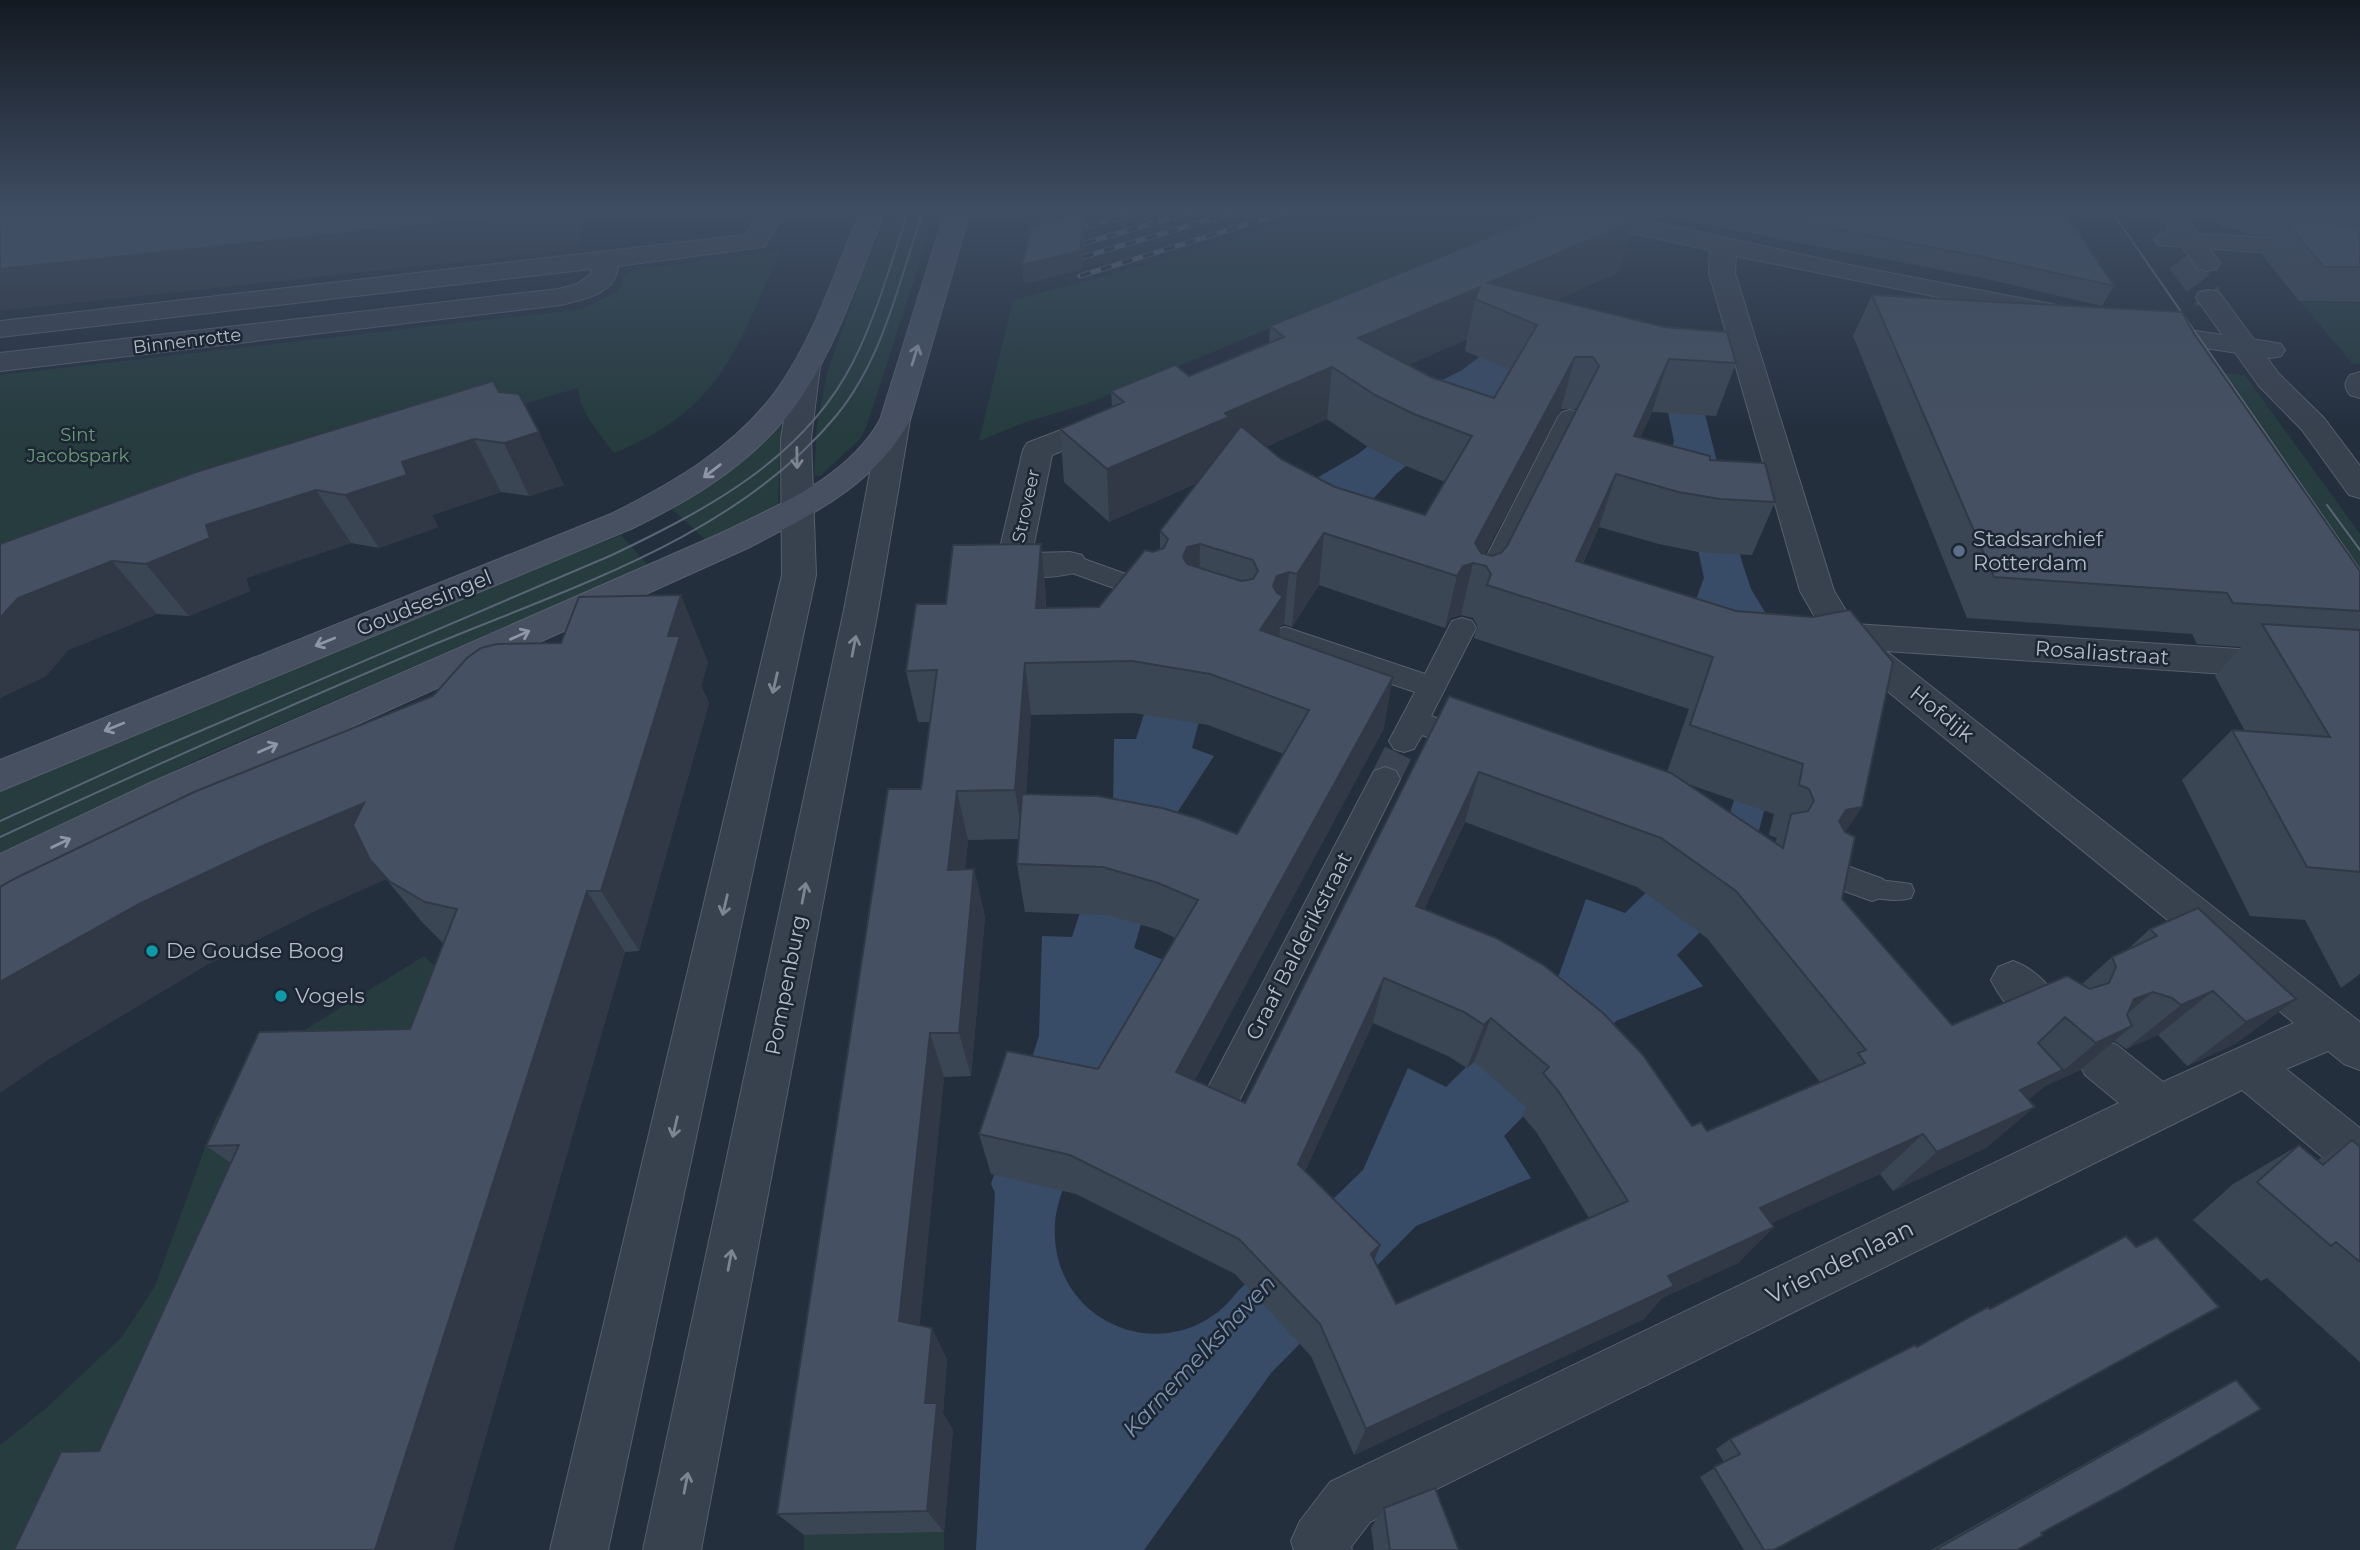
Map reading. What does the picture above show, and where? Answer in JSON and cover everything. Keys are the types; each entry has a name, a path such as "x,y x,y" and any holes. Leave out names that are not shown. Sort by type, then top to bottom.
{"main road":[{"path":"806,366 842,284"},
{"name":"Pompenburg","path":"798,510 861,465 878,446 895,420 935,284"},
{"name":"Goudsesingel","path":"0,776 142,715 491,576 658,504 698,482 730,457 760,428 806,366"},
{"path":"0,873 164,794 738,540 798,510"}],"street":[{"name":"Binnenrotte","path":"0,329 397,284"},
{"name":"Binnenrotte","path":"0,362 561,297 586,290 594,284"},
{"name":"Hofdijk","path":"1725,284 1817,591 1843,636 2346,1039"},
{"path":"1916,284 2079,316"},
{"path":"2125,322 2240,323 2269,380 2313,424 2360,488"},
{"path":"579,1550 799,575 796,439 806,366"},
{"path":"2360,381 2360,389"},
{"name":"Stroveer","path":"1127,413 1038,450 1013,565 1070,563 1153,593"},
{"path":"1478,597 1570,417"},
{"name":"Pompenburg","path":"672,1550 861,610 895,420"},
{"path":"1462,628 1409,731 1491,749"},
{"name":"Rosaliastraat","path":"1843,636 2360,670"},
{"path":"1285,638 1433,687"},
{"name":"Graaf Balderikstraat","path":"1214,1113 1385,779"},
{"path":"1825,872 1872,888"},
{"path":"2013,980 2042,1012"},
{"name":"Vriendenlaan","path":"1322,1550 1320,1541 1350,1502 2246,1065 2346,1039"},
{"path":"2101,1060 2160,1108"},
{"path":"2246,1065 2360,1157"}],"lane":[{"path":"1872,888 1903,891"}],"green space":[{"name":"Sint Jacobspark","path":"621,284 766,284 737,346 722,372 703,395 680,416 651,436 614,453 586,414 578,388 0,557 0,375 583,309 618,291"},
{"path":"859,284 913,284 861,438 820,476 814,475 817,424 827,373"},
{"path":"1073,284 1376,284 1089,403 1026,422 979,441 1013,300"},
{"path":"2301,302 2360,303 2360,364 2352,363"},
{"path":"2208,372 2245,375 2360,534 2360,603"},
{"path":"781,425 778,509 707,541 672,509 736,467"},
{"path":"621,535 648,565 199,759 0,856 0,786 408,618"},
{"path":"424,956 440,970 483,985 101,1550 0,1550 0,1445 44,1410 121,1338 155,1286 216,1117 253,1070 303,1031"},
{"path":"944,1532 944,1550 804,1550 804,1535"}],"water":[{"name":"Karnemelkshaven","path":"1591,311 1642,320 1667,332 1705,414 1742,562 1751,589 1766,614 1790,716 1743,889 1677,955 1703,986 1616,1021 1504,1136 1531,1178 1416,1226 1271,1373 1144,1550 976,1550 995,1193 991,1184 1039,1036 1042,936 1072,937 1113,811 1114,739 1136,739 1159,667 1291,493 1358,454 1417,408 1405,399 1462,370 1511,333","holes":["1660,374 1674,441 1661,490 1687,498 1704,578 1684,632 1757,723 1717,857 1686,854 1625,913 1586,899 1559,975 1446,1087 1408,1068 1363,1170 1212,1316 1182,1330 1151,1334 1121,1328 1093,1313 1072,1290 1058,1259 1056,1216 1086,1104 1098,1070 1166,961 1134,948 1171,822 1214,756 1192,748 1211,676 1396,474 1455,426 1469,430"]}],"building":[{"path":"1372,284 1493,284 1664,327 1727,332 1736,363 1669,359 1634,436 1710,456 1710,460 1765,463 1775,502 1720,499 1678,492 1616,474 1576,561 1736,611 1812,617 1850,610 1893,662 1862,807 1846,810 1839,821 1845,832 1855,837 1842,899 1952,1025 2067,976 2090,989 2109,983 2116,967 2112,957 2157,936 2150,929 2198,908 2296,999 2246,1022 2213,991 2181,1005 2172,998 2153,992 2134,999 2127,1015 2132,1026 2096,1043 2065,1017 2038,1043 2063,1070 2020,1090 2035,1107 1937,1152 1923,1134 1760,1208 1774,1227 1668,1276 1674,1286 1366,1429 1320,1324 1239,1239 1070,1155 979,1134 1007,1051 1098,1069 1198,900 1158,883 1103,867 1017,864 1022,794 1098,796 1162,808 1237,834 1309,710 1210,674 1132,661 1025,663 1015,790 957,791 948,870 974,869 959,1033 930,1033 899,1321 932,1328 925,1403 937,1403 927,1511 777,1514 888,789 921,789 937,670 906,671 916,604 946,604 953,545 1041,544 1036,608 1099,607 1145,550 1153,552 1164,548 1168,539 1160,531 1241,426 1281,459 1335,487 1425,515 1472,436 1414,414 1375,395 1332,367 1225,413 1229,417 1107,469 1060,429 1124,402 1111,391 1175,365 1189,376 1284,337 1270,326","holes":["1480,287 1475,299 1537,325 1494,398 1431,377 1358,338","1575,357 1593,357 1599,366 1507,546 1501,553 1492,556 1481,553 1475,543","1324,533 1457,576 1463,566 1473,563 1486,566 1491,574 1487,585 1713,657 1690,725 1803,764 1799,785 1809,789 1814,801 1808,811 1791,814 1783,848 1671,773 1449,696 1245,1103 1176,1072 1393,677 1260,630 1283,596 1277,593 1273,586 1277,576 1289,572 1297,574","1200,544 1253,560 1258,571 1253,579 1241,581 1187,564 1183,557 1187,547","1479,772 1661,838 1736,891 1866,1050 1858,1053 1865,1063 1707,1131 1701,1122 1692,1126 1643,1055 1603,1013 1545,966 1496,938 1416,906","1384,978 1464,1012 1484,1025 1491,1018 1549,1067 1543,1073 1559,1092 1628,1201 1396,1304 1371,1254 1380,1245 1298,1164"]},
{"path":"1872,295 2182,312 2195,335 2360,571 2360,611 2233,603 2227,593 1994,577"},
{"path":"493,381 499,392 519,394 539,432 504,443 474,439 402,462 407,475 345,495 316,490 206,525 210,538 146,564 112,561 18,598 0,618 0,544 196,472"},
{"path":"681,595 668,636 680,636 601,891 587,891 375,1550 14,1550 61,1452 99,1451 239,1145 206,1146 259,1032 410,1029 457,909 425,902 389,881 370,860 353,825 364,803 260,847 139,904 0,982 0,887 194,792 433,696 467,658 481,648 497,644 561,643 579,597"},
{"path":"2262,624 2360,630 2360,872 2307,867 2232,730 2330,737"},
{"path":"2352,1140 2360,1147 2360,1262 2336,1242 2331,1246 2257,1182 2299,1145 2323,1165"},
{"path":"2126,1236 2136,1247 2157,1237 2219,1307 1774,1550 1764,1550 1714,1467 1740,1454 1730,1439 1915,1345 1917,1347"},
{"path":"2236,1380 2261,1409 2041,1533 2043,1535 2017,1550 1935,1550"},
{"path":"1435,1488 1459,1550 1390,1550 1384,1508"}],"tunnel":[{"path":"2199,284 2209,298"},
{"path":"1385,779 1404,741"}],"tram line":[{"path":"0,821 158,749 612,555 717,500 780,454 808,427 832,396 862,344 884,284"},
{"path":"0,837 317,695 589,581 698,528 748,496 795,459 836,416 853,393 878,344 899,284"},
{"path":"2162,284 2360,570"},
{"path":"2327,505 2360,550"}],"place":[{"name":"Stadsarchief Rotterdam","path":"1959,551"},
{"name":"De Goudse Boog","path":"152,951"},
{"name":"Vogels","path":"281,996"}]}
